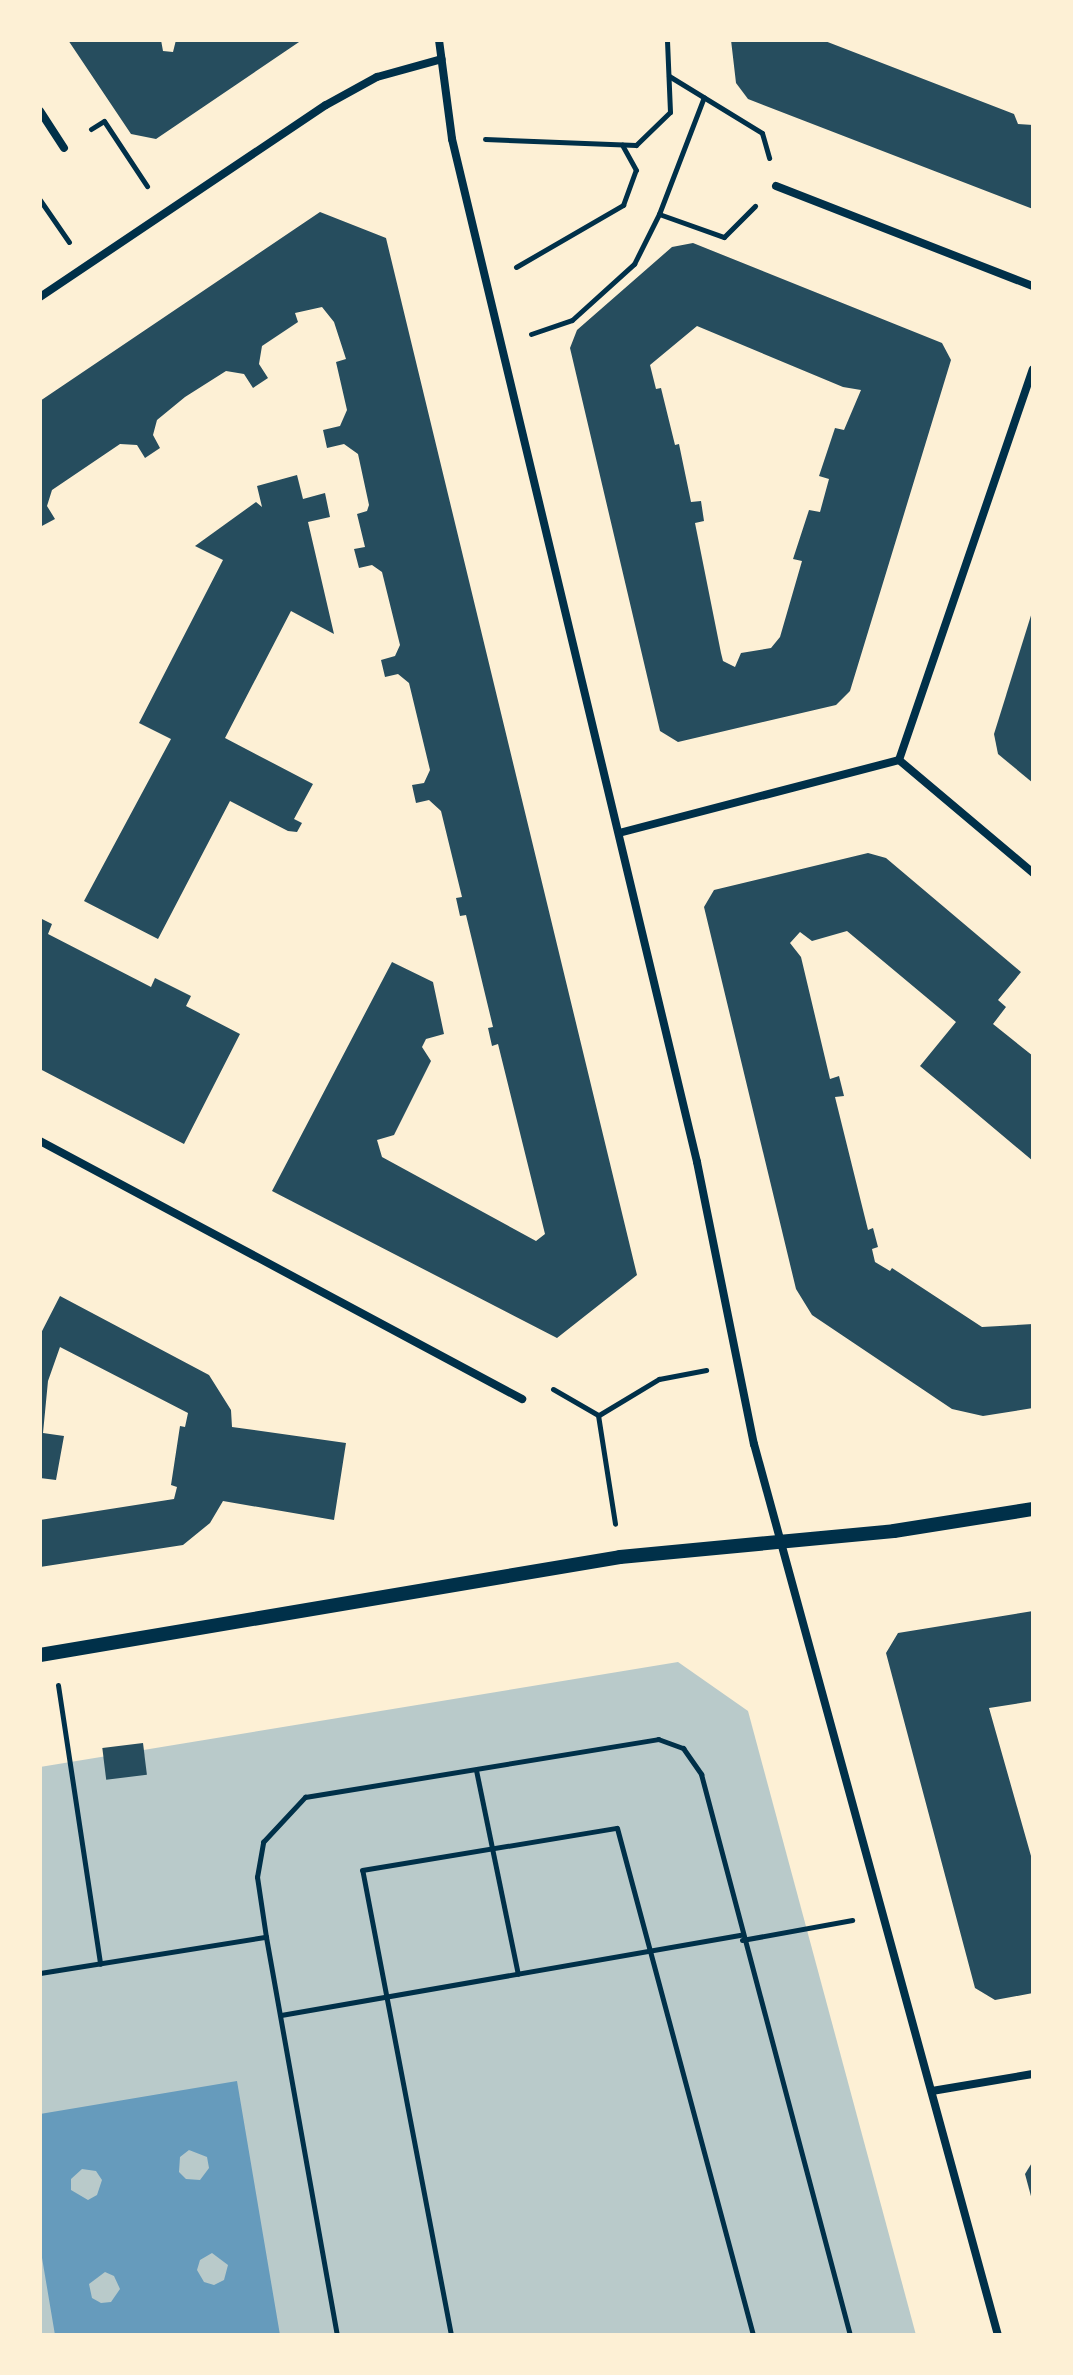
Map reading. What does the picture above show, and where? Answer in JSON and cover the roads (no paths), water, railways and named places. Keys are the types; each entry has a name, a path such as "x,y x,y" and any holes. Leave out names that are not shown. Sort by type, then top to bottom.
{"street":[{"path":"439,40 452,139 697,1162 754,1444 998,2335"},
{"path":"40,297 326,105 377,77 442,59"},
{"path":"40,111 64,148"},
{"path":"776,186 1033,286"},
{"path":"899,760 1033,369"},
{"path":"619,833 899,760"},
{"path":"899,760 1033,873"},
{"path":"40,1141 522,1399"},
{"path":"47,1654 620,1557 894,1531 1033,1509"},
{"path":"932,2091 1033,2074"}],"water":[{"path":"237,2081 280,2335 55,2335 40,2246 40,2114","holes":["189,2150 207,2157 209,2168 200,2180 186,2179 179,2172 180,2157","82,2169 96,2171 102,2180 97,2195 88,2200 71,2190 71,2179","212,2253 228,2265 224,2280 214,2285 204,2282 197,2270 200,2260","105,2272 114,2276 120,2289 111,2302 101,2303 92,2298 89,2284"]}]}
